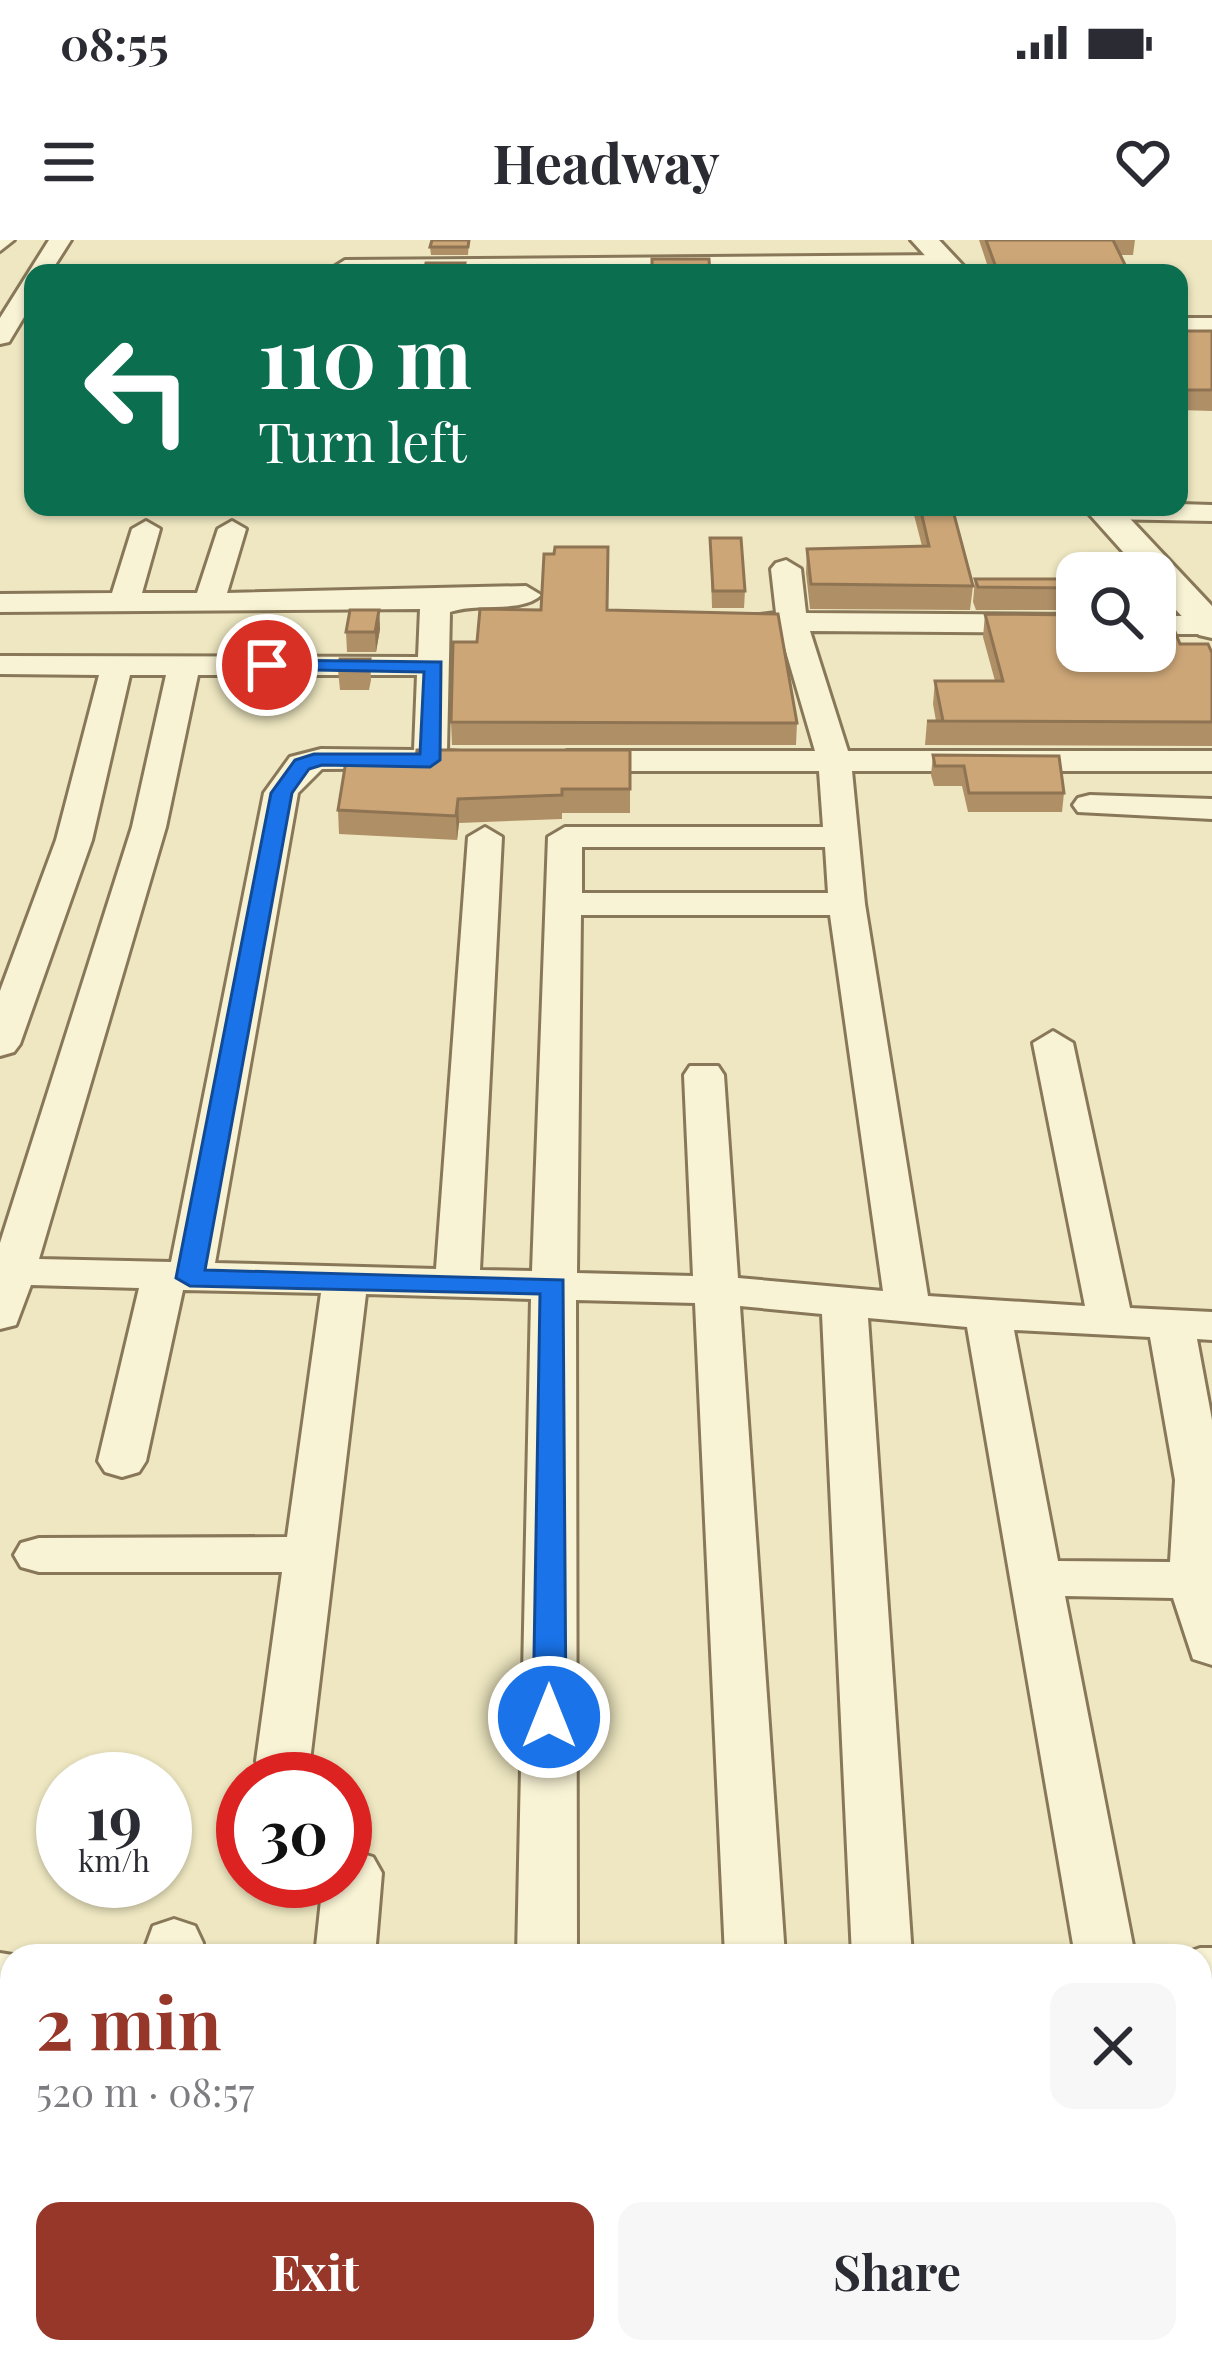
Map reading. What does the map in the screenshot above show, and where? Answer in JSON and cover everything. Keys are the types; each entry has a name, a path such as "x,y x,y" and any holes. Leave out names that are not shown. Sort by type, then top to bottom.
{"street":[{"path":"924,240 947,264"},
{"path":"0,337 24,298"},
{"path":"1109,516 1211,626"},
{"path":"124,604 146,529"},
{"path":"209,603 232,530"},
{"path":"786,569 792,622 835,763 847,904 908,1310"},
{"path":"0,603 447,600 526,595"},
{"path":"430,760 433,614 447,600"},
{"path":"726,622 1056,624"},
{"path":"1176,625 1211,626"},
{"path":"0,664 434,666"},
{"path":"0,1044 74,840 117,665"},
{"path":"0,1316 6,1272 149,827 184,665"},
{"path":"122,1460 177,1277 281,793 302,764 321,759 1212,760"},
{"path":"1090,805 1212,809"},
{"path":"457,1282 485,837"},
{"path":"547,1944 554,1286 566,837 841,837"},
{"path":"562,904 847,904"},
{"path":"1053,1042 1110,1320"},
{"path":"704,1075 754,1944"},
{"path":"6,1272 716,1290 988,1316 1191,1324 1199,1480 1194,1580 1212,1646"},
{"path":"284,1752 345,1282"},
{"path":"844,1303 870,1680 881,1944"},
{"path":"988,1316 1103,1944"},
{"path":"39,1556 310,1554"},
{"path":"1036,1578 1194,1580"},
{"path":"346,1944 350,1908"}],"building":[{"path":"432,240 469,240 468,247 430,247"},
{"path":"986,240 1113,240 1125,264 995,264"},
{"path":"652,259 709,259 709,264 652,264"},
{"path":"1188,331 1212,331 1212,390 1188,390"},
{"path":"922,516 954,516 973,586 811,584 807,549 929,546"},
{"path":"710,538 741,538 745,591 713,591"},
{"path":"555,547 608,547 607,610 778,614 797,723 451,722 453,642 477,642 480,609 541,610 544,554 554,554"},
{"path":"975,579 1056,579 1056,588 978,587"},
{"path":"350,610 379,610 375,632 346,632"},
{"path":"985,614 1056,615 1056,672 1176,672 1176,634 1180,644 1208,644 1212,653 1212,722 927,721 943,721 935,681 1003,681"},
{"path":"340,659 370,659 368,670 338,670"},
{"path":"417,750 630,750 630,789 562,789 562,795 458,799 456,816 338,810 346,761 416,761"},
{"path":"933,755 1059,756 1064,793 969,793 964,766 935,766"}],"route":[{"path":"267,665 434,666 430,760 321,759 302,764 281,793 190,1278 554,1286 549,1717"}]}
